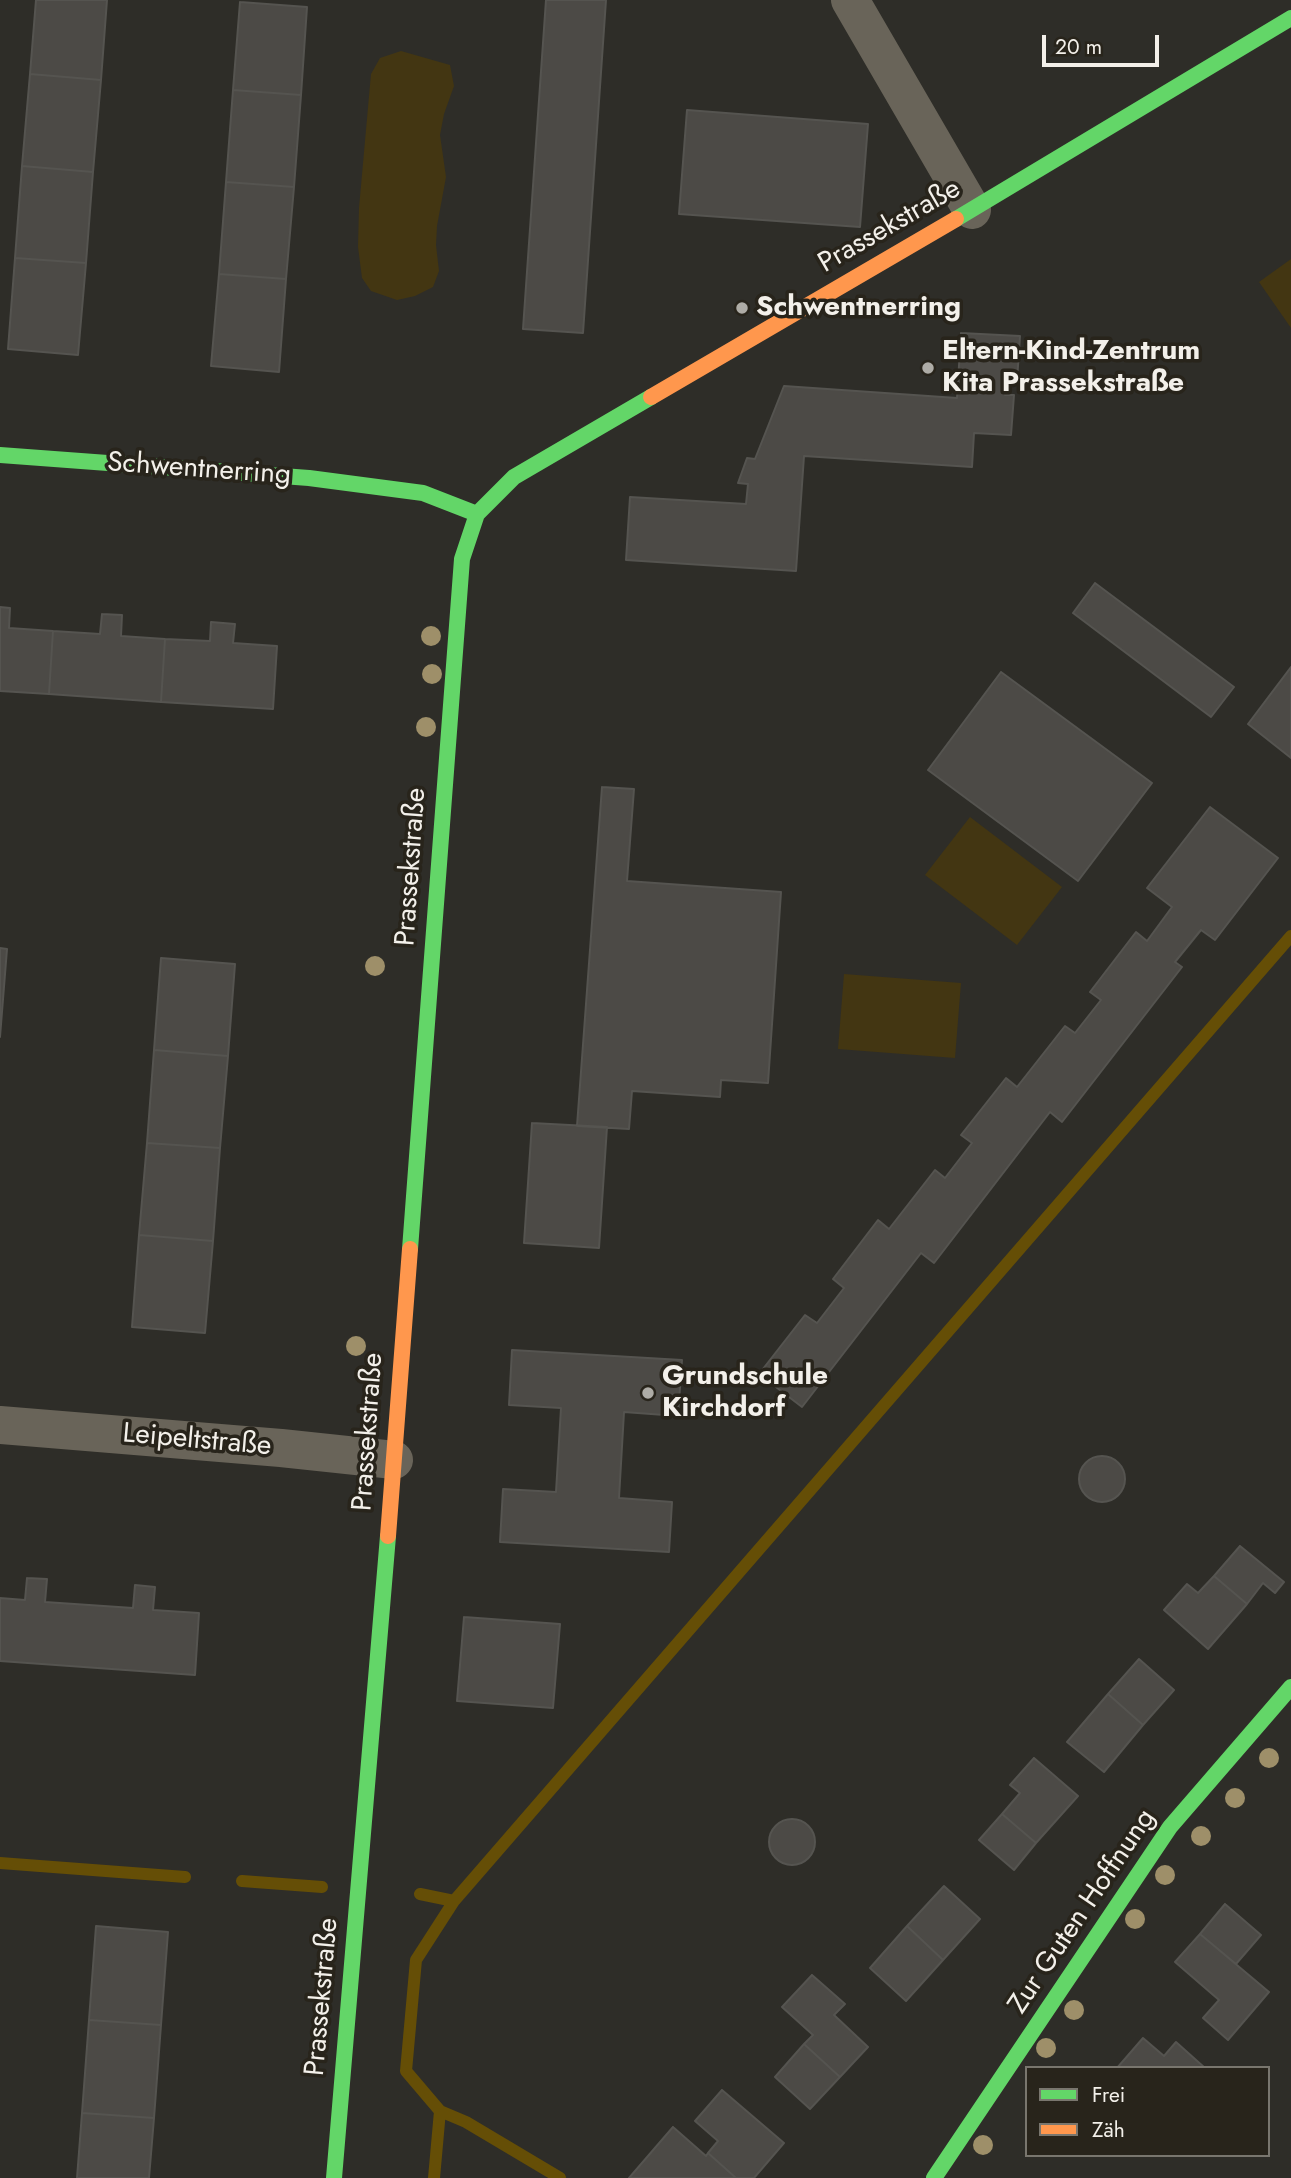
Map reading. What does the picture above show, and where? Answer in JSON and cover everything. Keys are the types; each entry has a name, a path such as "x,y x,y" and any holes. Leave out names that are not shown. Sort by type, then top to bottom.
{"street":[{"path":"850,0 972,210"},
{"name":"Prassekstraße","path":"334,2178 394,1460 462,559 477,514 514,477 972,210 1291,18"},
{"name":"Schwentnerring","path":"0,455 309,478 423,493 477,514"},
{"name":"Leipeltstraße","path":"0,1425 394,1460"},
{"name":"Zur Guten Hoffnung","path":"934,2178 1170,1827 1291,1687"}],"shaded area":[{"path":"401,51 450,65 454,86 440,135 446,177 437,226 439,271 433,287 415,296 397,300 371,291 362,278 358,247 371,74 380,58"},
{"path":"1291,259 1291,328 1259,282"},
{"path":"970,817 1062,887 1017,945 925,875"},
{"path":"844,974 961,983 955,1058 838,1049"}],"building":[{"path":"36,0 107,0 101,80 30,74"},
{"path":"546,0 606,0 583,333 523,329"},
{"path":"240,2 307,7 301,95 233,90"},
{"path":"30,74 101,80 93,172 22,166"},
{"path":"233,90 301,95 294,187 226,182"},
{"path":"687,110 868,124 860,227 679,214"},
{"path":"22,166 93,172 86,263 15,258"},
{"path":"226,182 294,187 286,279 219,274"},
{"path":"15,258 86,263 78,355 8,349"},
{"path":"219,274 286,279 279,372 211,366"},
{"path":"961,333 1020,336 1017,381 1006,380 1005,395 1014,395 1011,435 974,433 972,467 804,456 796,571 626,560 630,497 746,504 748,484 738,483 747,458 755,459 784,386 957,398"},
{"path":"1095,583 1234,687 1211,717 1073,613"},
{"path":"0,607 10,608 9,628 53,631 49,694 0,691"},
{"path":"102,614 122,615 121,636 165,639 161,702 49,694 53,631 100,634"},
{"path":"211,622 235,624 233,643 277,646 273,709 161,702 165,639 210,641"},
{"path":"1291,667 1291,758 1248,724"},
{"path":"1001,672 1152,783 1078,881 928,770"},
{"path":"602,787 634,789 627,881 781,892 768,1083 721,1080 720,1097 632,1091 629,1129 577,1126"},
{"path":"1210,807 1278,858 1215,940 1201,930 1175,962 1182,967 1062,1122 1050,1112 934,1263 921,1253 802,1407 759,1374 805,1315 817,1323 844,1288 833,1279 878,1220 889,1229 935,1170 945,1178 972,1143 961,1135 1006,1078 1017,1087 1065,1026 1075,1033 1101,1000 1090,992 1136,932 1147,941 1172,907 1147,888"},
{"path":"0,948 7,949 0,1037"},
{"path":"161,958 235,964 228,1056 154,1050"},
{"path":"154,1050 228,1056 220,1148 147,1143"},
{"path":"532,1123 607,1127 599,1248 524,1243"},
{"path":"147,1143 220,1148 213,1241 139,1235"},
{"path":"139,1235 213,1241 205,1333 132,1327"},
{"path":"512,1350 682,1360 678,1416 624,1412 619,1498 672,1502 669,1552 500,1542 503,1489 556,1492 561,1408 509,1405"},
{"path":"1102,1456 1111,1457 1118,1463 1124,1470 1124,1488 1118,1495 1111,1501 1102,1502 1093,1501 1086,1495 1080,1488 1079,1479 1080,1470 1086,1463 1093,1457"},
{"path":"1240,1546 1284,1582 1275,1593 1263,1583 1247,1604 1214,1576"},
{"path":"1214,1576 1247,1604 1208,1649 1164,1610 1187,1584 1198,1593"},
{"path":"27,1578 47,1579 45,1602 133,1608 135,1585 155,1587 153,1610 199,1613 195,1675 0,1661 0,1598 25,1600"},
{"path":"464,1617 560,1624 553,1708 457,1701"},
{"path":"1139,1659 1174,1690 1143,1725 1108,1694"},
{"path":"1108,1694 1143,1725 1104,1772 1067,1742"},
{"path":"1034,1758 1078,1796 1036,1843 1002,1814 1020,1793 1010,1785"},
{"path":"1002,1814 1036,1843 1014,1870 979,1840"},
{"path":"792,1819 801,1820 808,1826 814,1833 814,1851 808,1858 801,1864 792,1865 783,1864 776,1858 770,1851 769,1842 770,1833 776,1826 783,1820"},
{"path":"944,1886 980,1919 943,1960 907,1926"},
{"path":"1225,1904 1261,1935 1236,1964 1200,1934"},
{"path":"96,1926 168,1932 161,2025 89,2020"},
{"path":"907,1926 943,1960 906,2001 870,1968"},
{"path":"1200,1934 1269,1992 1228,2040 1203,2018 1219,2000 1175,1962"},
{"path":"812,1975 845,2004 834,2015 868,2047 840,2077 804,2044 813,2035 782,2007"},
{"path":"89,2020 161,2025 154,2118 82,2113"},
{"path":"1143,2038 1164,2056 1176,2042 1203,2066 1119,2066"},
{"path":"804,2044 840,2077 810,2109 775,2077"},
{"path":"722,2090 784,2143 754,2178 736,2178 708,2153 718,2141 695,2121"},
{"path":"82,2113 154,2118 149,2178 77,2178"},
{"path":"673,2127 706,2156 708,2153 736,2178 629,2178"}],"waterway":[{"path":"434,2178 440,2111 406,2071 416,1960 454,1901 1291,936"},
{"path":"0,1863 185,1877"},
{"path":"242,1881 322,1887"},
{"path":"420,1894 454,1901"},
{"path":"440,2111 466,2122 560,2178"}],"traffic: fast":[{"path":"956,219 1291,18"},
{"path":"410,1249 462,559 477,514 514,477 651,397"},
{"path":"0,455 309,478 423,493 477,514"},
{"path":"334,2178 388,1536"},
{"path":"934,2178 1170,1827 1291,1687"}],"traffic: slow":[{"path":"651,397 956,219"},
{"path":"388,1536 410,1249"}],"place":[{"name":"Schwentnerring","path":"742,308"},
{"name":"Eltern-Kind-Zentrum Kita Prassekstraße","path":"928,368"},
{"name":"Grundschule Kirchdorf","path":"648,1393"}]}
